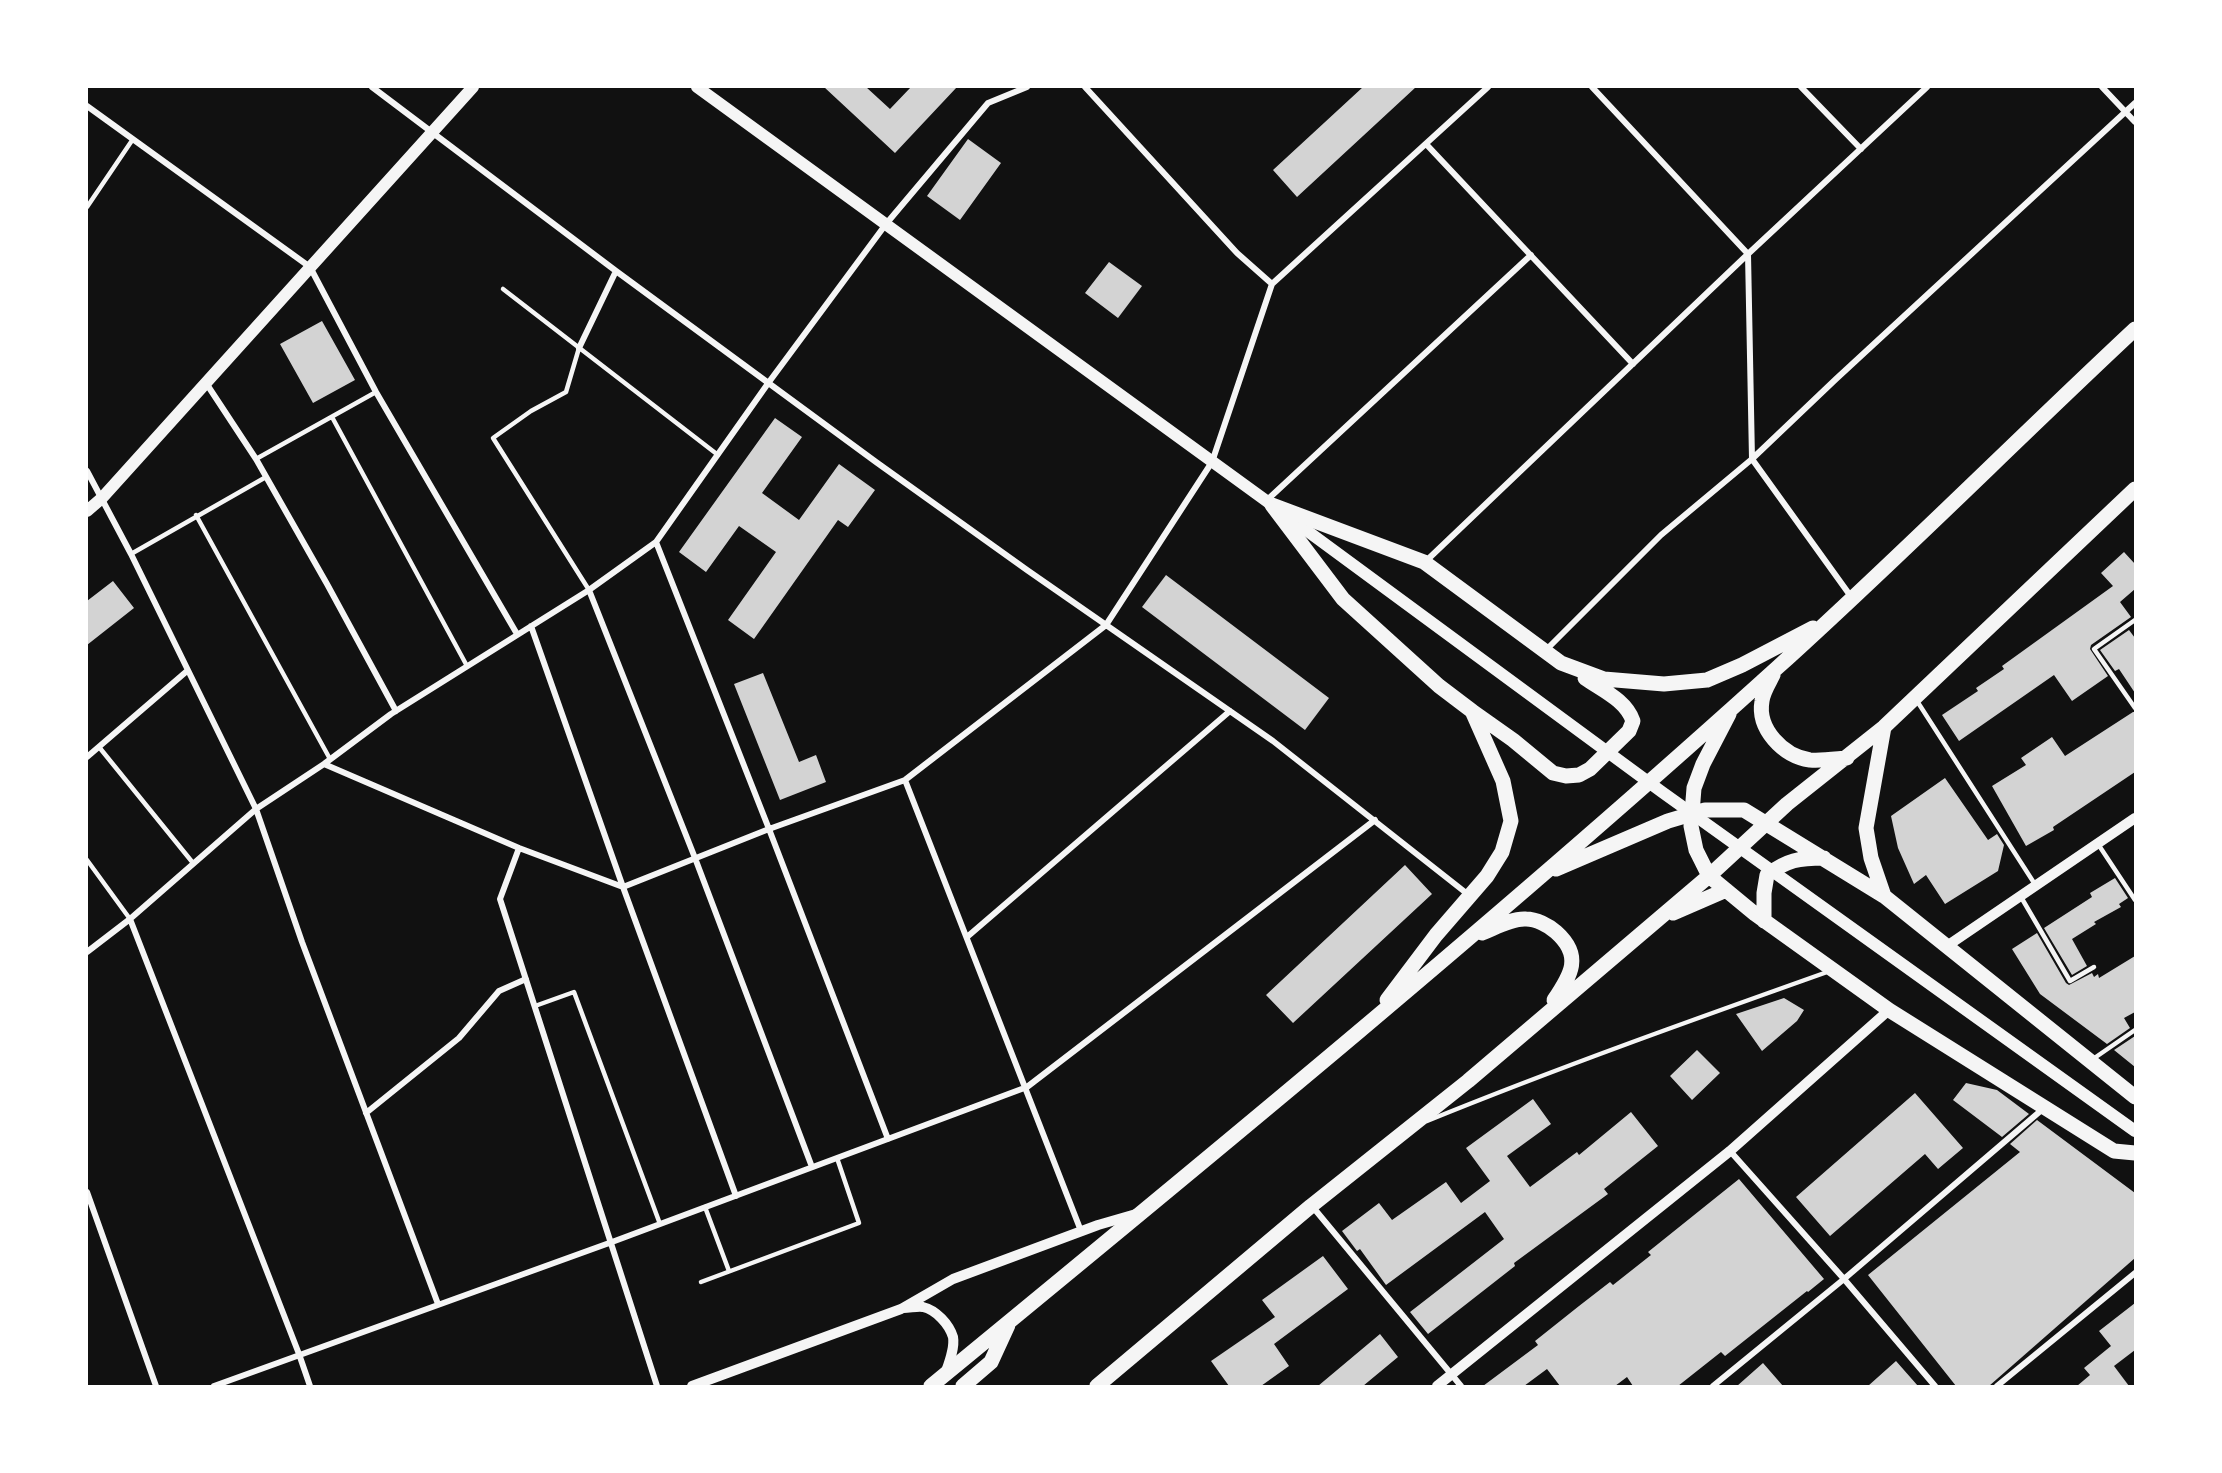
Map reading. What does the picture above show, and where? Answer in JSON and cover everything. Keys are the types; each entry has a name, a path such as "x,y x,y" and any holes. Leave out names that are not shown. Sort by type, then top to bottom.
{"main road":[{"path":"87,511 102,498 473,87"},
{"path":"697,87 1598,744 2135,1131"},
{"path":"931,1386 1144,1212 1543,875 1832,618 2135,329"},
{"path":"1097,1386 1311,1206 1544,1016 1709,876 1787,804 1884,727 2135,489"},
{"path":"1269,503 1424,562 1545,652 1618,700 1630,711 1633,721 1629,731 1590,769 1579,775 1566,777 1553,773 1513,740 1439,686 1343,599 1269,503"},
{"path":"1561,663 1604,679 1664,684 1707,680 1742,665 1832,618"},
{"path":"1775,670 1762,699 1761,717 1771,735 1796,756 1811,760 1847,758"},
{"path":"1734,706 1703,764 1694,789 1690,826 1696,850 1709,876 1764,921 1888,1010 2114,1151 2135,1153"},
{"path":"1369,1023 1436,935 1487,876 1502,852 1511,821 1503,781 1472,711"},
{"path":"1884,727 1866,828 1871,858 1884,896"},
{"path":"1543,875 1668,821 1705,810 1744,810 1884,896 2135,1098"},
{"path":"1764,921 1764,893 1767,875 1781,864 1791,861 1802,858 1824,858"},
{"path":"1656,920 1726,890"},
{"path":"1470,937 1503,924 1526,919 1548,926 1565,939 1571,950 1573,961 1569,977 1544,1016"},
{"path":"963,1386 991,1362 1009,1322"}],"street":[{"path":"372,87 616,271 886,469 1273,741 1470,896"},
{"path":"87,952 130,919 256,809 324,764 396,711 589,590 656,542 769,382 886,224 988,103 1027,87"},
{"path":"1085,87 1237,253 1272,284"},
{"path":"324,764 519,848 623,887 769,829 905,780 1106,625 1212,462 1272,284 1488,87"},
{"path":"1592,87 1748,254 1752,459 1852,599"},
{"path":"1801,87 1861,149"},
{"path":"1424,562 1927,87"},
{"path":"2102,87 2135,122"},
{"path":"1545,652 1661,535 1752,459 2135,103"},
{"path":"87,106 310,267 376,392 517,634"},
{"path":"1426,144 1633,364"},
{"path":"1269,503 1531,255"},
{"path":"579,348 616,271"},
{"path":"206,383 256,459 396,711"},
{"path":"87,471 131,554 256,809 438,1304"},
{"path":"656,542 888,1139"},
{"path":"589,590 695,858 812,1167"},
{"path":"531,626 736,1196"},
{"path":"87,757 188,671"},
{"path":"967,937 1230,711"},
{"path":"905,780 1027,1087 1081,1231"},
{"path":"1947,946 2135,818"},
{"path":"214,1386 612,1242 1027,1087 1375,820"},
{"path":"519,848 500,899 657,1386"},
{"path":"130,919 310,1386"},
{"path":"366,1113 459,1038 500,991 526,979"},
{"path":"1437,1386 1730,1151 1888,1010"},
{"path":"1713,1386 1844,1279 2045,1107"},
{"path":"1730,1151 1935,1386"},
{"path":"87,1192 156,1386"},
{"path":"1311,1206 1461,1386"},
{"path":"692,1386 901,1309 952,1279 1081,1231 1144,1212"},
{"path":"1997,1386 2135,1274"},
{"path":"901,1309 923,1307 946,1323 953,1337 945,1374"}],"lane":[{"path":"87,207 133,139"},
{"path":"503,289 718,455"},
{"path":"579,348 566,392 531,411 494,438 589,590"},
{"path":"256,459 376,392"},
{"path":"332,417 467,666"},
{"path":"131,554 266,477"},
{"path":"196,515 330,759"},
{"path":"2135,620 2094,649 2135,708"},
{"path":"1915,699 2036,886"},
{"path":"99,747 193,863"},
{"path":"2098,844 2135,900"},
{"path":"87,860 130,919"},
{"path":"2021,897 2070,981 2094,967"},
{"path":"1408,1129 1509,1088 1832,971"},
{"path":"535,1006 574,992 660,1224"},
{"path":"2090,1061 2135,1030"},
{"path":"702,1282 859,1223 837,1158"},
{"path":"705,1207 729,1271"}],"building":[{"path":"824,87 866,87 890,109 911,87 957,87 895,153"},
{"path":"1363,87 1416,87 1297,197 1273,170"},
{"path":"968,139 1001,163 960,220 927,196"},
{"path":"1109,262 1142,286 1118,318 1085,293"},
{"path":"322,321 355,380 313,403 280,344"},
{"path":"775,418 802,437 762,493 799,520 839,464 875,490 848,527 838,520 754,639 728,620 776,552 739,526 706,572 679,552"},
{"path":"2124,552 2135,564 2135,589 2120,602 2131,617 2091,645 2090,649 2108,676 2072,701 2054,675 1959,741 1942,715 1978,691 1976,688 2004,669 2002,666 2113,586 2101,573"},
{"path":"1166,575 1329,698 1305,730 1142,607"},
{"path":"113,581 134,608 87,645 87,601"},
{"path":"2129,630 2135,638 2135,693 2119,669 2115,671 2100,650"},
{"path":"763,673 799,762 816,755 826,782 780,800 734,684"},
{"path":"2135,712 2135,772 2053,827 2054,830 2026,846 1992,786 2026,765 2021,758 2052,737 2065,756"},
{"path":"1945,778 1988,840 1997,834 2004,845 1998,871 1945,904 1926,875 1914,884 1898,848 1891,816"},
{"path":"1405,865 1432,894 1293,1023 1266,995"},
{"path":"2115,878 2128,898 2119,904 2121,907 2094,922 2096,924 2072,939 2087,966 2072,975 2044,928 2092,897 2090,893"},
{"path":"2037,933 2069,985 2092,973 2094,977 2098,974 2099,978 2135,956 2135,1012 2124,1018 2130,1028 2107,1044 2040,994 2012,949"},
{"path":"1784,998 1804,1010 1797,1021 1762,1051 1736,1014"},
{"path":"2135,1036 2135,1067 2114,1050"},
{"path":"1697,1050 1720,1073 1692,1100 1670,1076"},
{"path":"1966,1083 1997,1090 2029,1114 2002,1137 1953,1100"},
{"path":"1915,1093 1963,1148 1938,1169 1925,1154 1830,1236 1796,1197"},
{"path":"1533,1099 1551,1124 1507,1156 1530,1187 1577,1152 1579,1155 1631,1112 1658,1146 1604,1189 1608,1194 1514,1263 1515,1266 1428,1334 1410,1312 1504,1239 1485,1212 1386,1285 1360,1249 1357,1251 1342,1231 1379,1203 1392,1220 1446,1182 1461,1203 1490,1181 1466,1148"},
{"path":"2037,1120 2135,1193 2135,1258 1989,1386 1956,1386 1868,1275 2020,1152 2010,1144"},
{"path":"1739,1179 1824,1279 1808,1292 1725,1356 1721,1352 1678,1386 1633,1386 1627,1377 1615,1386 1560,1386 1547,1369 1524,1386 1483,1386 1538,1345 1535,1341 1579,1306 1610,1282 1613,1285 1651,1255 1648,1252"},
{"path":"1323,1256 1348,1289 1274,1344 1289,1366 1261,1386 1229,1386 1211,1361 1275,1317 1262,1300"},
{"path":"2135,1303 2135,1350 2114,1366 2129,1386 2077,1386 2090,1375 2084,1368 2111,1346 2099,1331"},
{"path":"1380,1334 1398,1357 1363,1386 1318,1386"},
{"path":"1896,1361 1918,1386 1868,1386"},
{"path":"1763,1363 1783,1386 1737,1386"}]}
